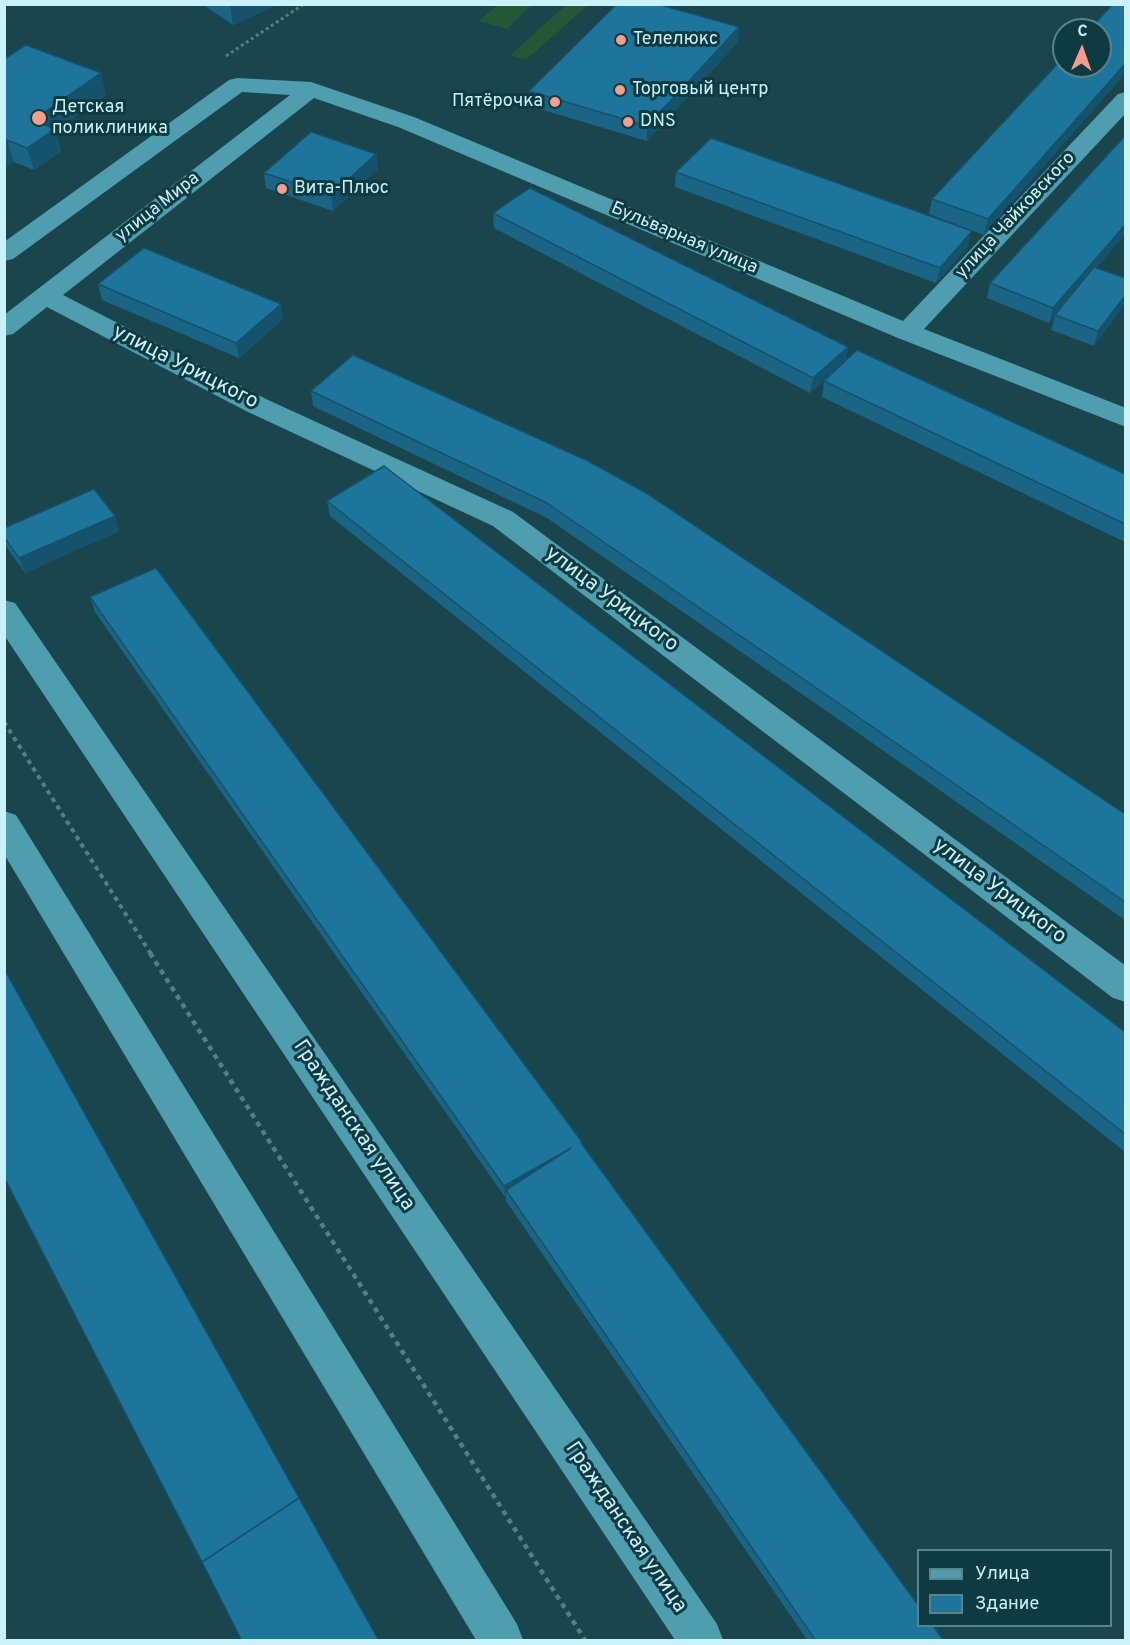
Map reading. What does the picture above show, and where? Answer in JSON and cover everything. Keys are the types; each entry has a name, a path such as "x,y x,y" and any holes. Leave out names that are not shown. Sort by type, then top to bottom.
{"street":[{"name":"Бульварная улица","path":"4,254 237,85 311,89 406,122 907,332 1125,418"},
{"name":"улица Мира","path":"4,328 311,89"},
{"name":"улица Чайковского","path":"907,332 1125,99"},
{"name":"улица Урицкого","path":"45,296 256,405 503,519 1125,987"},
{"name":"Гражданская улица","path":"4,611 701,1641"},
{"path":"4,824 501,1641"}],"path":[{"path":"4,722 585,1641"}],"green space":[{"path":"497,5 532,5 507,29 479,21"},
{"path":"566,5 588,5 526,60 510,55"}],"building":[{"name":"Торговый центр","path":"617,4 657,4 739,27 647,126 529,91"},
{"path":"1113,4 1125,4 1125,64 988,219 932,199 1052,70 1052,78 1112,78 1112,18 1100,18"},
{"name":"Детская поликлиника","path":"26,45 101,73 33,120 55,129 27,148 7,140 4,142 4,59"},
{"path":"311,132 376,154 331,195 264,173"},
{"path":"1125,136 1125,225 1053,308 990,283"},
{"path":"711,138 972,231 940,268 676,172"},
{"path":"530,188 848,347 813,378 493,213"},
{"path":"144,248 281,304 236,343 98,284"},
{"path":"1094,267 1125,278 1125,296 1098,331 1055,315"},
{"path":"857,350 1125,474 1125,524 824,381"},
{"path":"353,355 588,461 646,493 1125,814 1125,902 547,503 311,391"},
{"path":"384,466 1125,1032 1125,1134 327,501"},
{"path":"94,489 115,516 19,558 4,537 4,528"},
{"path":"156,568 582,1142 917,1604 917,1627 934,1627 944,1641 816,1641 506,1190 571,1148 504,1186 90,597"},
{"path":"4,969 299,1498 202,1562 4,1177"},
{"path":"299,1498 379,1641 242,1641 202,1562"}],"place":[{"name":"Телелюкс","path":"621,40"},
{"name":"Торговый центр","path":"620,90"},
{"name":"Пятёрочка","path":"555,102"},
{"name":"Детская поликлиника","path":"39,118"},
{"name":"DNS","path":"628,122"},
{"name":"Вита-Плюс","path":"282,189"}]}
